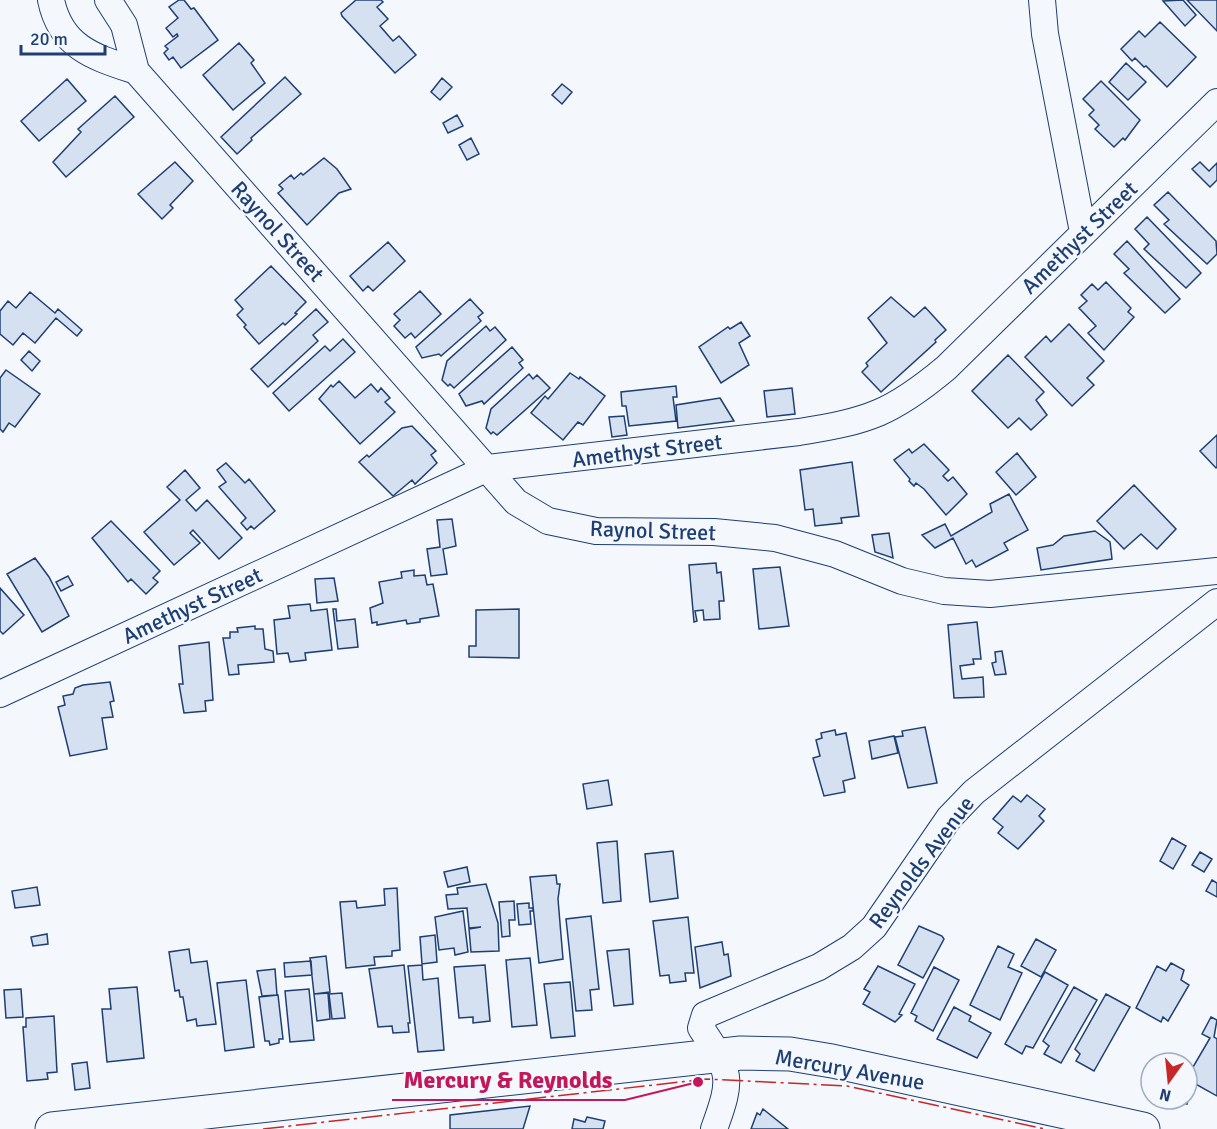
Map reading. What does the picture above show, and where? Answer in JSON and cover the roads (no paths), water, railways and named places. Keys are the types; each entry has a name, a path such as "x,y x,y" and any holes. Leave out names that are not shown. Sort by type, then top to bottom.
{"street":[{"name":"Raynol Street","path":"51,0 54,16 66,37 83,51 136,71"},
{"name":"Raynol Street","path":"108,0 124,25 136,71 516,502 548,521 596,531 714,532 775,538 835,554 902,581 944,591 990,594 1217,571"},
{"path":"1042,0 1045,34 1083,232"},
{"name":"Amethyst Street","path":"0,694 488,468 800,432 841,426 880,415 915,394 946,368 1217,102"},
{"name":"Reynolds Avenue","path":"714,1129 728,1092 728,1074 719,1055 701,1028 705,1015 819,967 852,947 874,927 949,818 974,792 1217,602"},
{"name":"Mercury Avenue","path":"52,1129 719,1055 790,1054 832,1061 1143,1129"}],"place":[{"name":"Mercury & Reynolds","path":"698,1082"}]}
